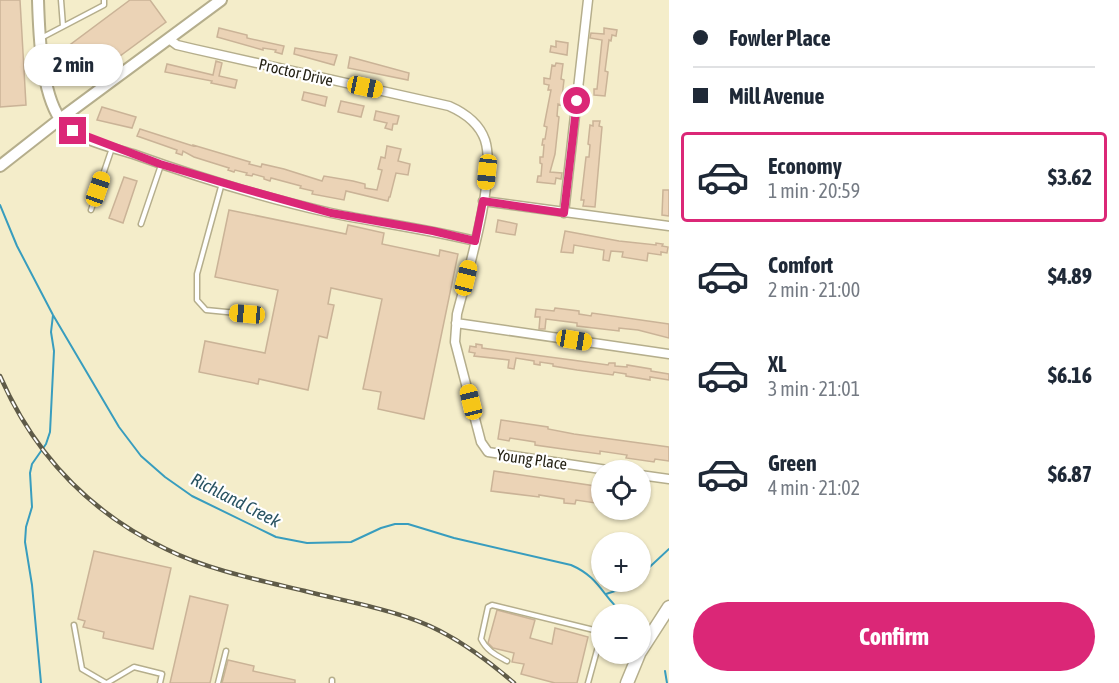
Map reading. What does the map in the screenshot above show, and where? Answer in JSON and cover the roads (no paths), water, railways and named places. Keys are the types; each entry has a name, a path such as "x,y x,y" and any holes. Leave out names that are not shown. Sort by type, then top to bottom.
{"main road":[{"path":"651,635 669,607"},
{"path":"627,683 635,664"}],"street":[{"path":"38,0 40,38 47,84 55,112 73,131 161,164 331,213 475,241"},
{"path":"0,166 221,0"},
{"path":"564,213 588,0"},
{"name":"Proctor Drive","path":"169,39 177,45 458,110 470,118 480,130 487,150 487,172 475,241 456,323 456,342 481,441 487,452"},
{"path":"483,201 669,226"},
{"path":"456,323 669,354"},
{"name":"Young Place","path":"487,452 591,468"},
{"path":"651,477 669,479"}],"lane":[{"path":"61,0 63,26"},
{"path":"40,38 104,5 104,0"},
{"path":"91,210 112,147"},
{"path":"141,224 161,164"},
{"path":"222,183 198,274 197,300 206,310 247,314"},
{"path":"507,661 485,647 481,639 488,607 492,605 602,632 588,683"},
{"path":"74,625 82,669 107,683 134,667 162,674 160,683"},
{"path":"218,683 226,651"}],"waterway":[{"name":"Richland Creek","path":"0,205 17,246 53,315 119,427 141,456 192,496 276,537 307,543 351,542 381,528 395,524 408,524 454,538 571,565 589,576 614,604"},
{"path":"41,683 32,585 25,542 26,527 32,507 30,473 32,464 46,444 50,432 54,351 51,332 53,315"},
{"path":"651,566 669,549"},
{"path":"606,594 612,592"},
{"name":"Richland Creek","path":"665,671 667,683"}],"railway":[{"path":"0,376 29,431 67,478 89,499 138,534 166,549 216,569 374,608 425,624 469,648 514,683"}]}
